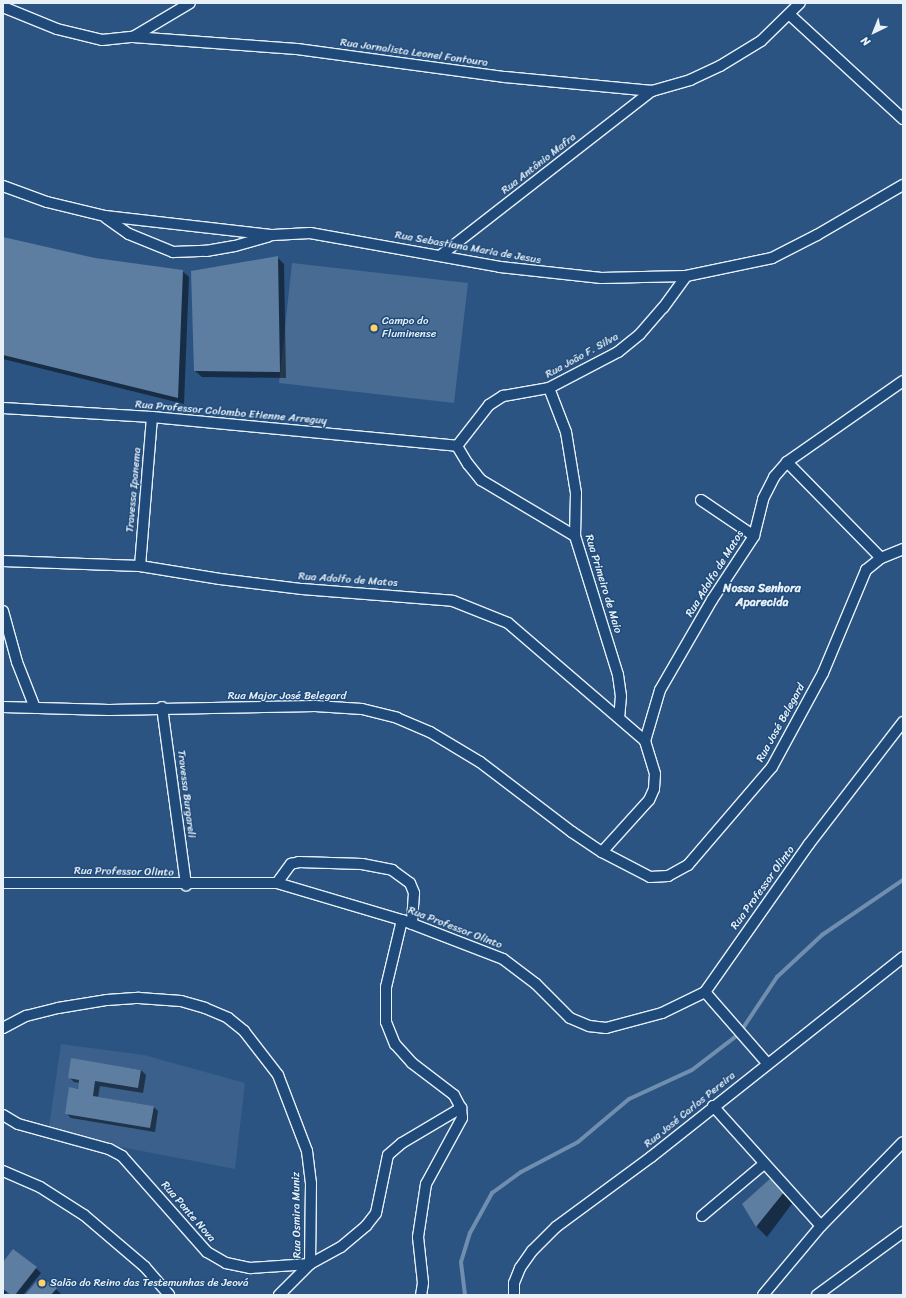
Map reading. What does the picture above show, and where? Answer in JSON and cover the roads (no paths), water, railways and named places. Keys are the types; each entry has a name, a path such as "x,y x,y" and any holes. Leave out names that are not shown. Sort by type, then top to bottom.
{"street":[{"path":"132,37 190,3"},
{"name":"Rua Jornalista Leonel Fontoura","path":"3,7 57,29 102,40 132,37 297,49 505,78 652,91 690,80 720,66 761,40 790,15 800,3"},
{"path":"790,15 903,119"},
{"name":"Rua Antônio Mafra","path":"441,255 652,91"},
{"name":"Rua Sebastiana Maria de Jesus","path":"3,186 47,202 105,216 273,235 310,233 441,255 500,267 594,278 686,276 772,258 824,232 903,185"},
{"name":"Rua Sebastiana Maria de Jesus","path":"105,216 128,234 173,252 220,249 273,235"},
{"name":"Rua João F. Silva","path":"457,446 489,405 503,396 549,388 618,352 640,334 686,276"},
{"name":"Rua Adolfo de Matos","path":"3,561 140,566 220,579 302,589 453,601 508,622 645,741 660,690 712,600 754,536 763,499 774,477 787,462 903,381"},
{"name":"Rua Primeiro de Maio","path":"549,388 566,432 576,493 575,536 618,675 621,696 619,717"},
{"name":"Rua Professor Colombo Etienne Arreguy","path":"3,408 152,417 457,446"},
{"name":"Travessa Ipanema","path":"140,566 152,417"},
{"path":"457,446 468,464 481,480 575,536"},
{"path":"787,462 881,558"},
{"path":"701,500 754,536"},
{"name":"Rua José Belegard","path":"602,852 650,877 668,876 688,865 772,766 823,672 866,570 881,558 903,549"},
{"path":"3,612 17,662 36,708"},
{"name":"Rua Major José Belegard","path":"3,707 109,710 162,707 314,706 362,709 397,718 430,732 480,762 572,832 602,852"},
{"name":"Travessa Burgareli","path":"162,707 186,885"},
{"name":"Rua Professor Olinto","path":"3,883 186,885 277,883 407,922 504,959 536,984 570,1018 589,1026 606,1028 662,1013 705,992 809,844 903,722"},
{"path":"602,852 649,800 654,789 655,774 645,741"},
{"path":"277,883 291,864 299,862 362,864 392,870 410,883 414,893 407,922 386,988 386,1022 395,1044 412,1063 454,1094 461,1108 462,1118 456,1133 426,1184 418,1237 422,1283 421,1295"},
{"name":"Rua José Carlos Pereira","path":"514,1295 514,1283 520,1268 542,1239 651,1157 903,957"},
{"path":"705,992 728,1016 767,1064"},
{"name":"Rua Osmira Muniz","path":"3,1028 26,1016 58,1008 139,998 181,1002 205,1008 228,1018 257,1045 278,1075 296,1117 307,1151 311,1183 310,1264 279,1295"},
{"path":"714,1106 764,1164 821,1226"},
{"name":"Rua Ponte Nova","path":"3,1115 18,1124 109,1149 122,1156 207,1252 226,1263 250,1268 310,1264 341,1247 366,1226 376,1213 388,1155 402,1143 461,1108"},
{"path":"763,1295 821,1226 903,1142"},
{"path":"702,1216 764,1164"},
{"path":"3,1171 40,1187 84,1215 145,1267 169,1295"},
{"path":"817,1295 903,1232"}],"waterway":[{"path":"465,1295 461,1262 470,1233 492,1193 521,1172 578,1142 629,1099 692,1070 739,1034 777,977 822,935 903,880"}],"place":[{"name":"Campo do Fluminense","path":"374,328"},
{"name":"Salão do Reino das Testemunhas de Jeová","path":"42,1283"}],"district":[{"name":"Nossa Senhora Aparecida","path":"762,596"}]}
